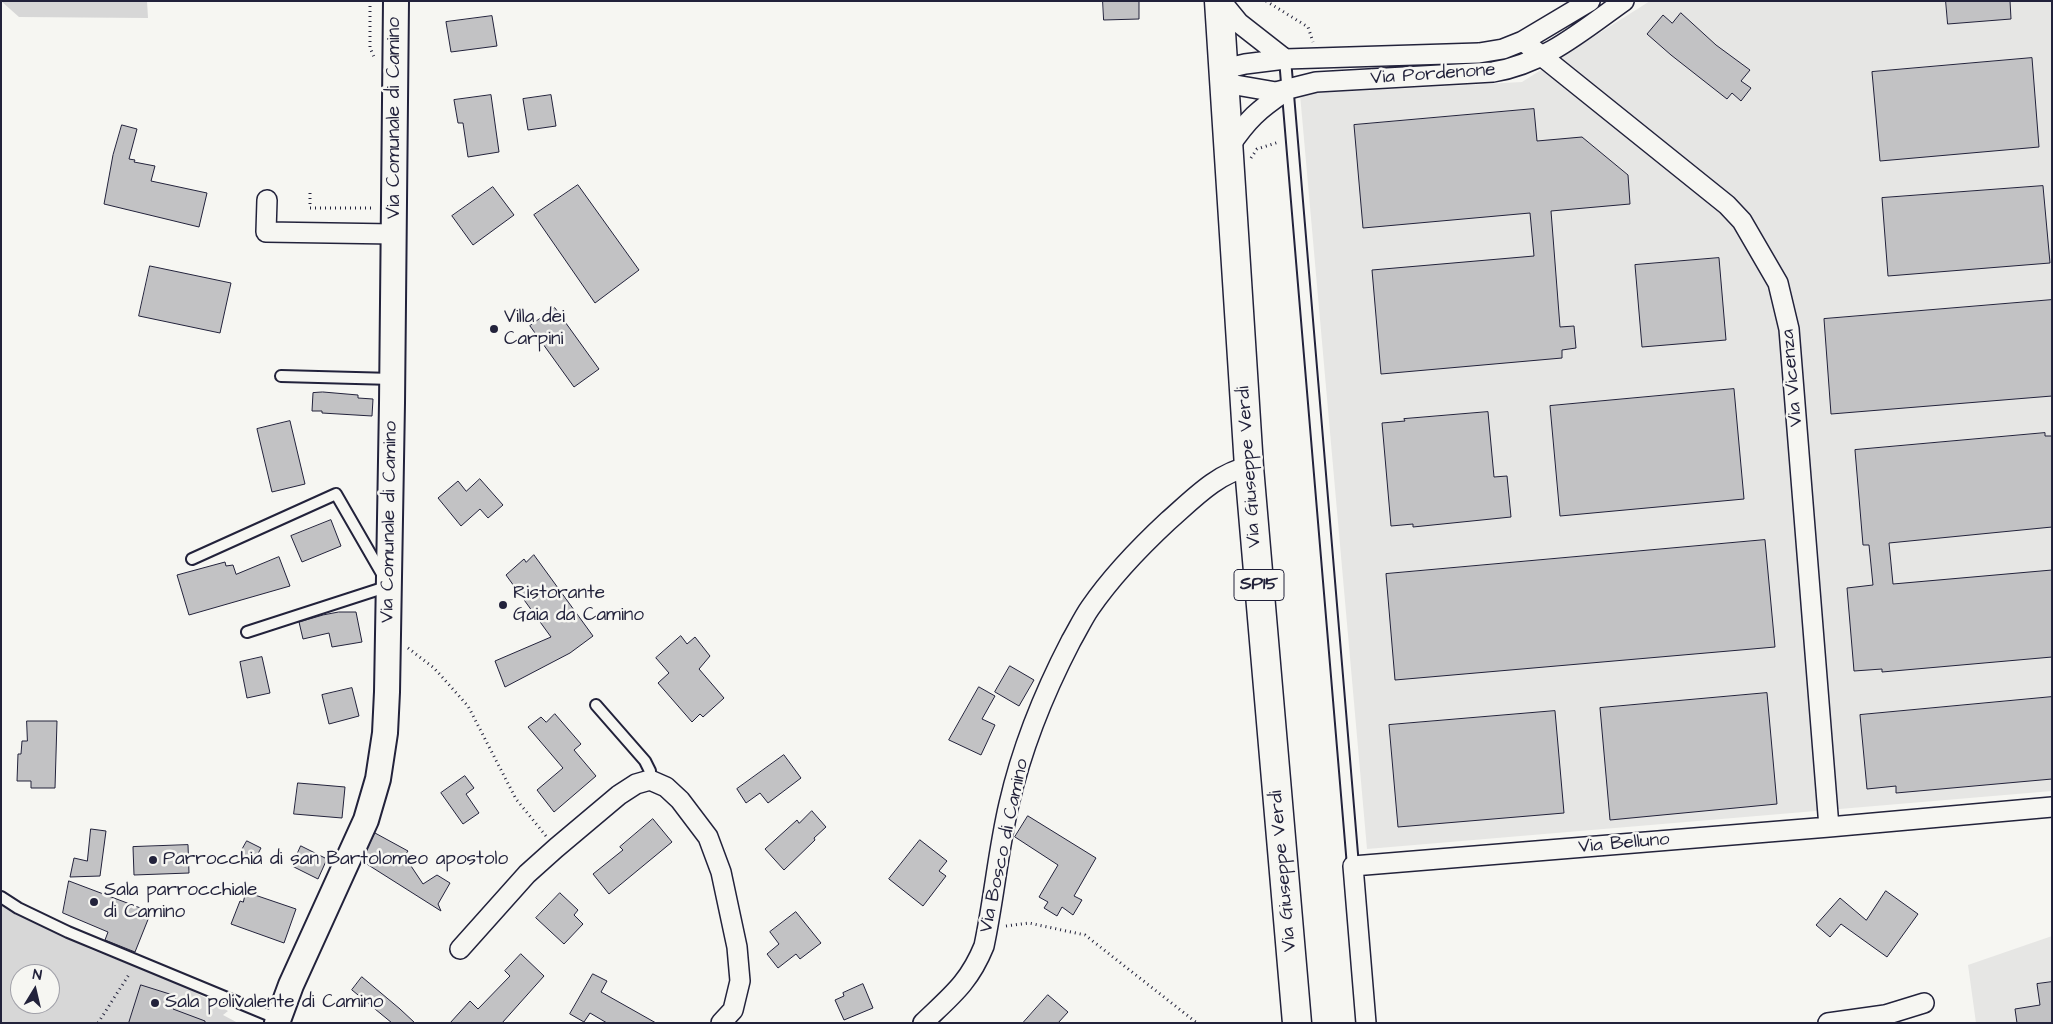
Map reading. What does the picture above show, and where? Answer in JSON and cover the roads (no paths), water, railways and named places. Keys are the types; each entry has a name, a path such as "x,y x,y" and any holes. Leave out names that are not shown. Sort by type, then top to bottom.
{"main road":[{"name":"Via Giuseppe Verdi","path":"1220,1 1249,467 1297,1023"}],"street":[{"name":"Via Comunale di Camino","path":"278,1021 291,985 366,820 378,779 385,733 393,379 396,1"},
{"path":"1220,1 1239,23 1285,59"},
{"name":"Via Pordenone","path":"1224,76 1244,64 1285,59 1478,53 1503,49 1524,41 1590,1"},
{"name":"Via Pordenone","path":"1224,76 1263,91 1288,90 1316,82 1493,72 1513,69 1543,57 1624,1"},
{"name":"Via Vicenza","path":"1524,41 1727,204 1747,229 1778,283 1790,329 1829,828"},
{"path":"1229,147 1253,115 1288,90"},
{"path":"267,200 266,232 394,234"},
{"name":"Via Bosco di Camino","path":"923,1023 967,980 984,946 1009,804 1021,759 1036,716 1089,609 1134,553 1184,507 1212,484 1237,469 1249,467"},
{"path":"460,949 527,874 556,848 619,795 636,784 650,780 666,786 680,800 708,837 721,872 737,947 740,981 733,1010 721,1023"},
{"name":"Via Belluno","path":"1353,866 1829,828 2052,807"},
{"path":"1353,866 1366,1023"},
{"path":"1828,1023 1885,1015 1924,1003"}],"lane":[{"path":"1285,59 1353,866"},
{"path":"281,376 393,379"},
{"path":"192,559 336,494 389,586 247,632"},
{"path":"596,704 645,761 650,771 650,780"},
{"path":"1,897 43,920 278,1021"}],"place":[{"name":"Villa dei Carpini","path":"494,329"},
{"name":"Ristorante Gaia da Camino","path":"503,605"},
{"name":"Parrocchia di san Bartolomeo apostolo","path":"153,860"},
{"name":"Sala parrocchiale di Camino","path":"94,902"},
{"name":"Sala polivalente di Camino","path":"155,1003"}]}
